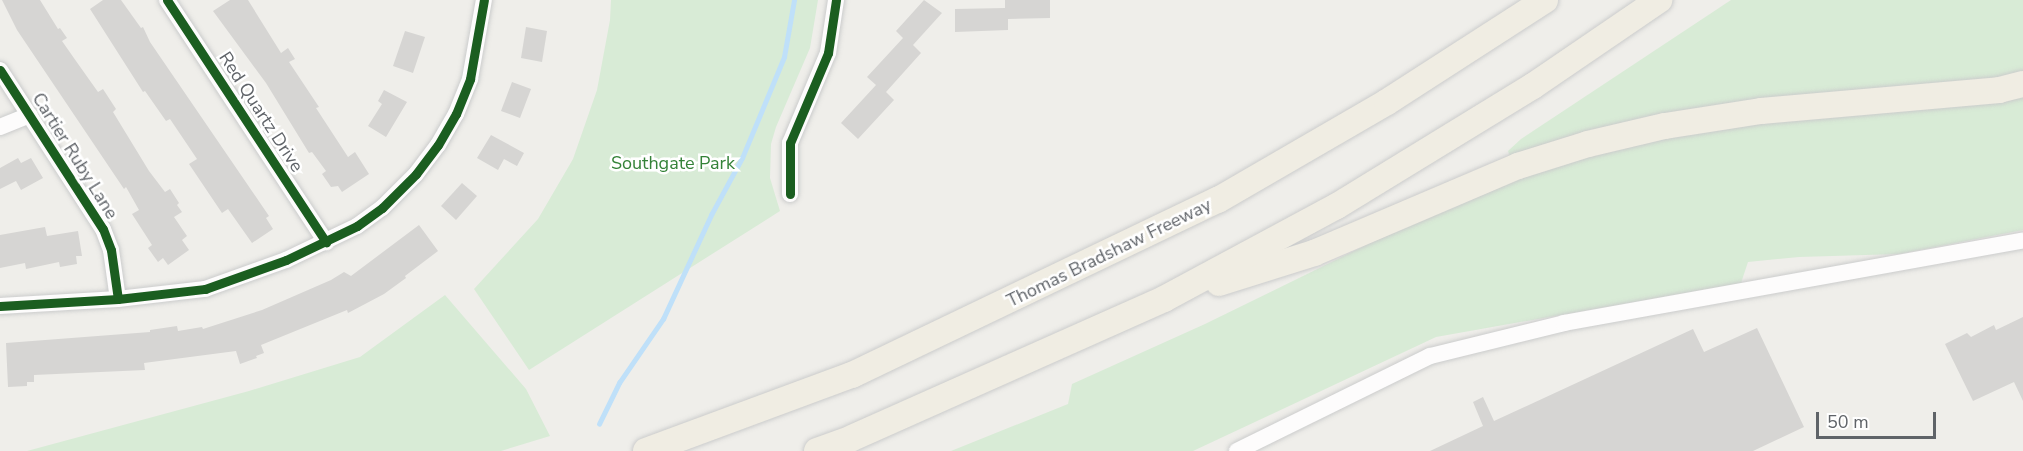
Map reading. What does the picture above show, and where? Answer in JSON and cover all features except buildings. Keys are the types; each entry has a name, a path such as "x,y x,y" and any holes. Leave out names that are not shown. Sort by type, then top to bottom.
{"highway":[{"name":"Thomas Bradshaw Freeway","path":"646,451 852,375 1218,200 1387,102 1545,0"},
{"path":"817,451 874,429 1164,300 1337,206 1533,86 1659,0"},
{"path":"1164,300 1314,253 1518,166 1588,144 1665,126 1761,111 1998,90 2023,84"}],"street":[{"name":"Red Quartz Drive","path":"167,0 326,242"},
{"path":"0,306 118,299 205,289 250,275 357,226 382,208 416,174 438,145 456,114 470,79 484,0"},
{"path":"790,194 790,143 828,53 836,0"},
{"name":"Cartier Ruby Lane","path":"0,70 103,229 111,250 118,299"},
{"path":"0,127 30,115"},
{"path":"1237,451 1430,356 1564,323 2023,240"}],"green space":[{"name":"Southgate Park","path":"611,0 818,0 810,48 771,144 770,178 780,211 529,370 474,289 538,219 573,159 597,90 610,20"},
{"path":"1731,0 2023,0 2023,75 1510,157 1508,151 1521,139"},
{"path":"2023,95 2023,230 1899,254 1799,257 1748,262 1741,283 1436,337 1193,451 951,451 1068,404 1072,384 1205,324 1407,225 1520,177 1622,146 1780,118"},
{"path":"445,295 526,389 550,436 501,451 27,451 249,391 360,357"}],"waterway":[{"path":"599,424 619,383 663,319 711,215 742,158 784,57 794,0"}],"cycle path":[{"path":"167,0 326,242"},
{"path":"0,306 118,299 205,289 286,260 357,226 382,208 416,174 438,145 456,114 470,79 484,0"},
{"path":"790,194 790,143 828,53 836,0"},
{"path":"0,70 103,229 111,250 118,299"}]}
